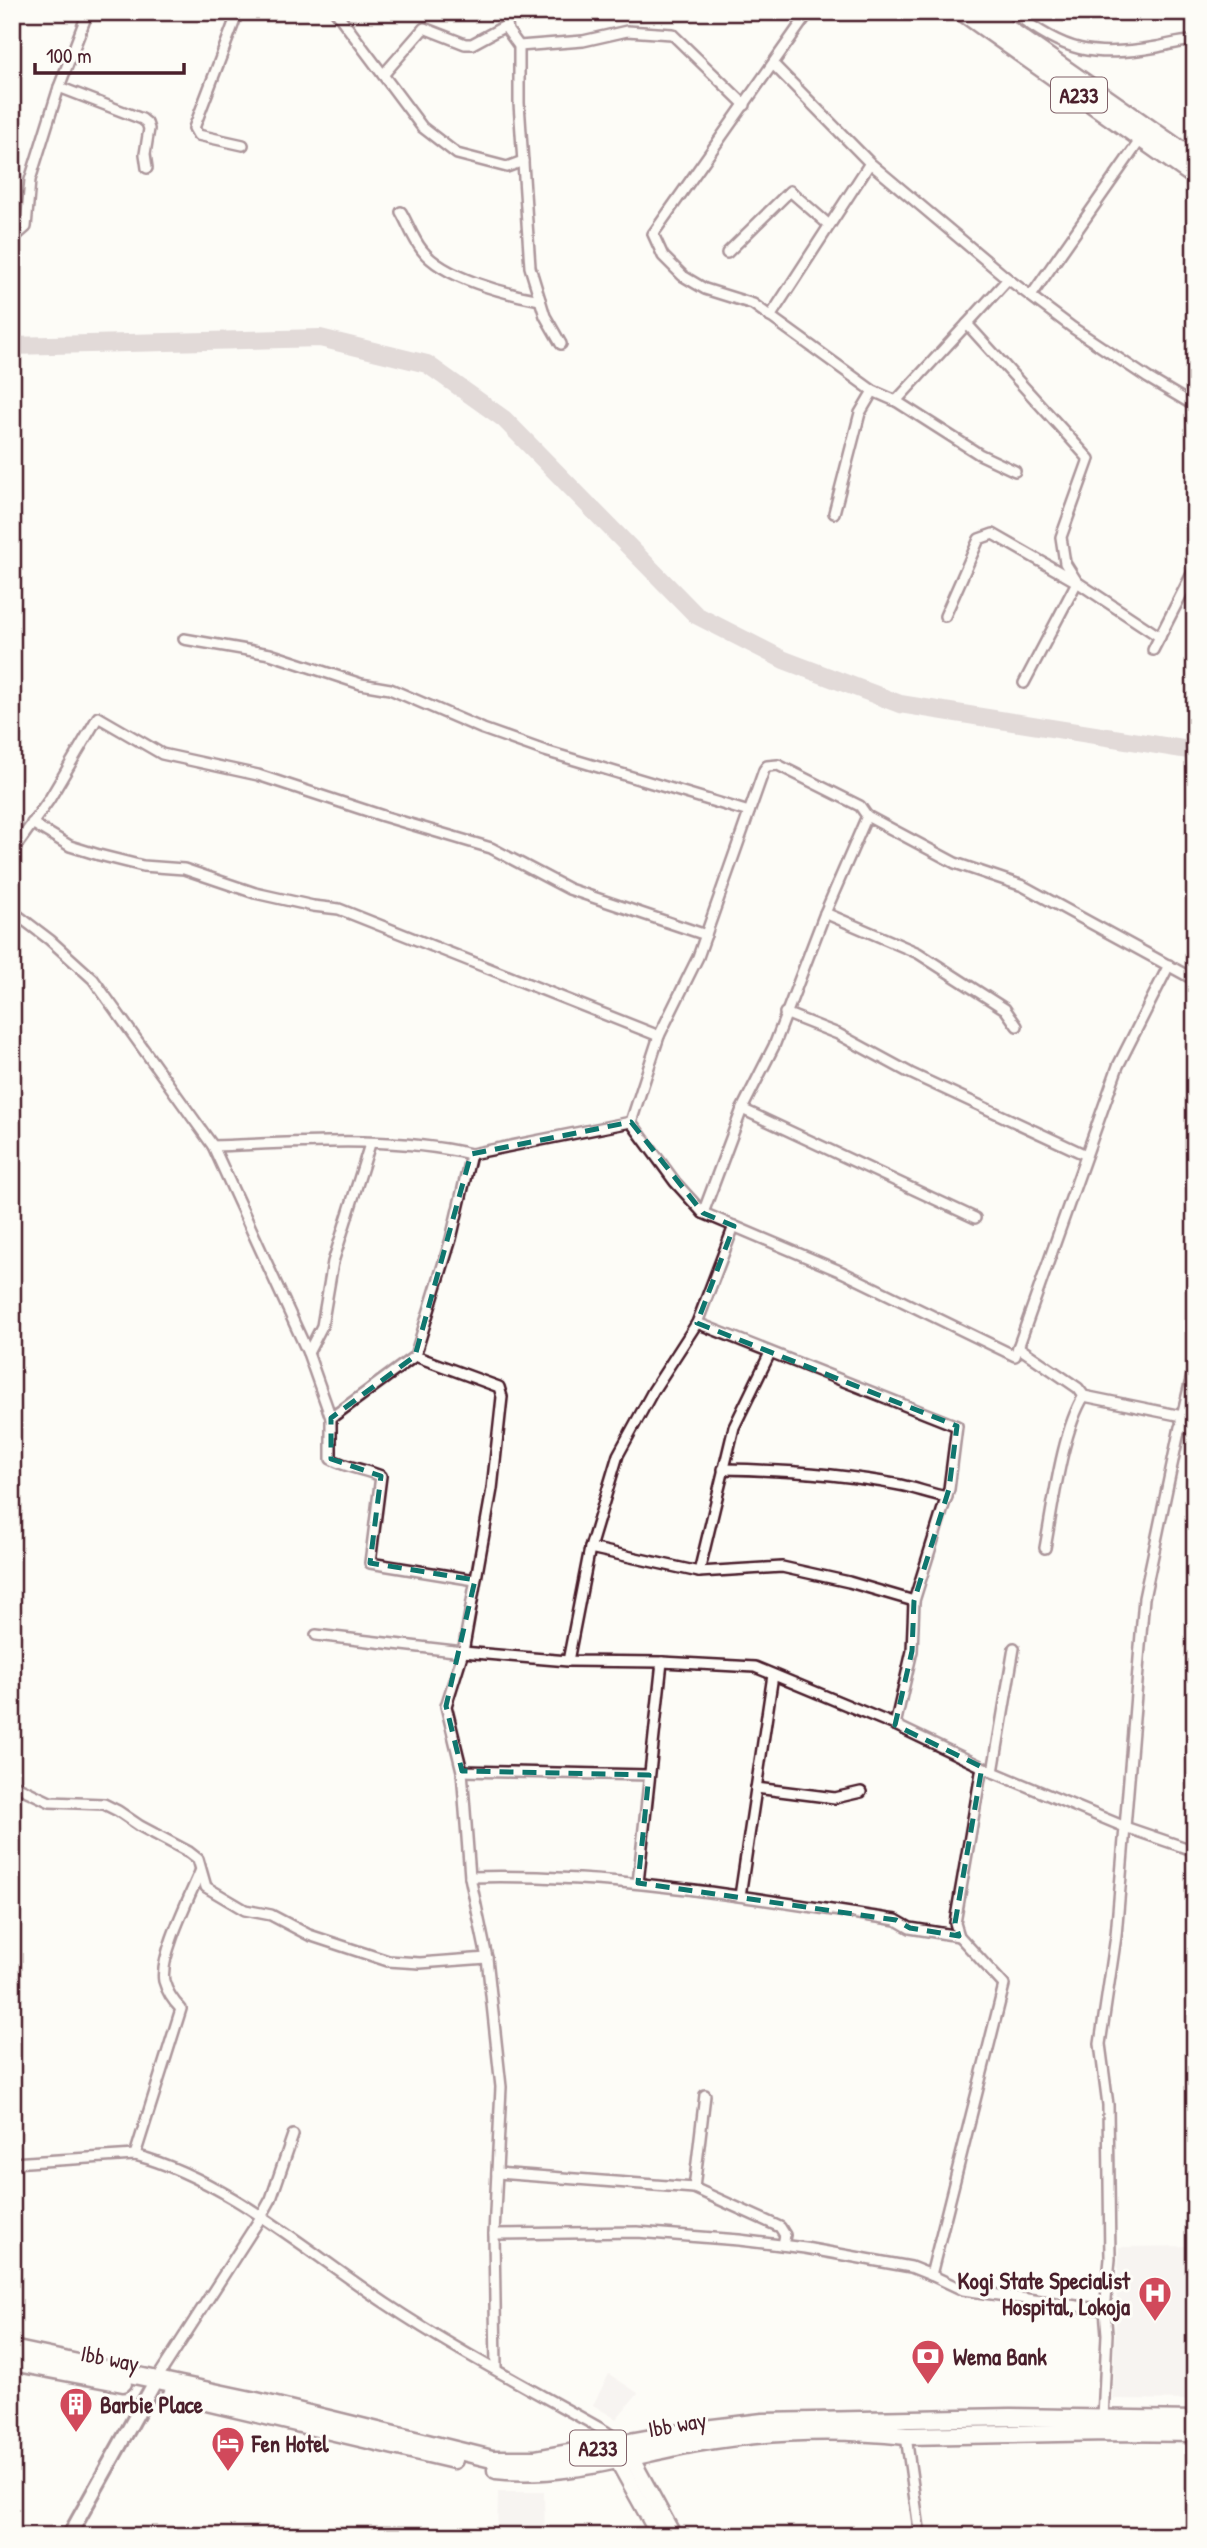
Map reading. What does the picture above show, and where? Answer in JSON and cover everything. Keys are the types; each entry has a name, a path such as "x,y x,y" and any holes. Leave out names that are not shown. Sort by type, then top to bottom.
{"highway":[{"name":"A233","path":"962,12 1195,177"},
{"name":"A233","path":"984,12 1195,160"},
{"name":"A233","path":"12,2349 153,2384"},
{"name":"Ibb way","path":"12,2362 153,2384 498,2470 535,2471 617,2447 700,2442 764,2434 872,2432 906,2436 1195,2433"},
{"name":"A233","path":"617,2447 696,2430 763,2423 1011,2417 1195,2420"}],"main road":[{"path":"617,2447 659,2536"},
{"path":"617,2447 674,2536"}],"street":[{"path":"12,235 18,234 26,227 30,180 59,87 88,12"},
{"path":"238,12 194,128 198,135 243,145"},
{"path":"336,12 422,127 457,154 508,167 523,161"},
{"path":"505,12 507,26 519,46 530,267 545,316 561,344"},
{"path":"809,12 653,234 663,256 683,276 705,289 753,304 873,391 895,401 979,454 1015,471"},
{"path":"1013,12 1049,38 1087,51 1113,52 1195,41"},
{"path":"383,75 424,28 465,44 472,44 507,26"},
{"path":"519,46 583,41 626,31 672,34 745,105"},
{"path":"773,64 870,163 1008,279 1094,342 1195,406"},
{"path":"59,87 148,123 145,154 147,168"},
{"path":"1031,296 1141,139"},
{"path":"770,317 870,163"},
{"path":"727,253 790,191 829,225"},
{"path":"401,212 423,252 445,268 511,295 540,300"},
{"path":"895,401 1008,279"},
{"path":"967,324 1089,459 1061,537 1065,563 1077,582"},
{"path":"834,513 860,413 873,391"},
{"path":"945,616 979,539 993,534 1077,582 1160,636"},
{"path":"1153,650 1195,568"},
{"path":"1024,683 1077,582"},
{"path":"184,639 270,654 360,684 390,689 483,729 545,751 749,812"},
{"path":"12,852 49,800 98,717 162,754 258,775 491,848 569,889 706,935"},
{"path":"631,1122 659,1036 698,957 764,770 771,765 778,765 860,806 867,816 955,863 1023,886 1195,980"},
{"path":"703,1213 742,1109 774,1046 825,913 867,816"},
{"path":"32,823 70,846 99,855 144,866 184,869 255,893 339,909 659,1036"},
{"path":"12,911 50,940 93,979 213,1146 308,1353 331,1418 331,1460 363,1468 381,1476 370,1563 475,1580"},
{"path":"825,913 918,953 1005,1009 1017,1026"},
{"path":"631,1122 675,1182 703,1213 842,1272 1015,1356 1118,1066 1169,965"},
{"path":"785,1013 838,1034 910,1073 1086,1155"},
{"path":"742,1109 975,1218"},
{"path":"213,1146 339,1142 445,1148 471,1154 631,1122"},
{"path":"308,1353 322,1326 333,1262 370,1144"},
{"path":"331,1418 415,1356 450,1238 471,1154"},
{"path":"568,1661 590,1548 618,1455 653,1391 696,1323 734,1226"},
{"path":"696,1323 957,1426 947,1497 914,1601 912,1651 895,1726"},
{"path":"1018,1347 1078,1388 1084,1395 1182,1416"},
{"path":"699,1572 734,1427 770,1353"},
{"path":"415,1356 499,1387 502,1397 492,1489 463,1652 446,1706 462,1771 470,1877 487,1958 500,2087 494,2234 496,2369"},
{"path":"1103,2418 1107,2334 1105,2310 1110,2259 1108,2105 1100,2044 1116,1936 1144,1598 1195,1363"},
{"path":"1045,1548 1067,1438 1084,1395"},
{"path":"1180,1427 1195,1430"},
{"path":"723,1469 804,1471 855,1477 904,1485 947,1497"},
{"path":"590,1548 699,1572 782,1567 849,1582 914,1601"},
{"path":"316,1635 568,1661 755,1667 895,1726 993,1772 1125,1827 1195,1851"},
{"path":"993,1772 1014,1648"},
{"path":"638,1883 662,1662"},
{"path":"740,1896 773,1675"},
{"path":"931,2275 1004,1985 959,1936 955,1923 982,1767"},
{"path":"462,1771 649,1775"},
{"path":"12,1784 50,1802 104,1804 198,1859 206,1886 245,1910 271,1915 309,1935 388,1961 419,1963 487,1958"},
{"path":"756,1788 835,1798 861,1792"},
{"path":"135,2155 181,2009 172,2000 163,1979 171,1939 200,1872"},
{"path":"470,1877 524,1875 638,1883 896,1920 910,1928 959,1936"},
{"path":"694,2188 705,2095"},
{"path":"69,2536 153,2384 261,2217 271,2199 293,2134"},
{"path":"12,2163 135,2155 154,2160 204,2182 261,2217 387,2305 496,2369 617,2447"},
{"path":"497,2173 694,2188 780,2227 785,2235 783,2245"},
{"path":"494,2234 637,2232 739,2239 911,2267 963,2290 1105,2310"},
{"path":"906,2436 920,2536"}],"highlighted area":[{"path":"631,1122 703,1213 734,1226 697,1323 957,1426 949,1489 914,1601 912,1651 895,1725 982,1767 955,1923 959,1936 910,1928 896,1920 638,1883 649,1775 462,1771 446,1706 475,1580 370,1563 381,1476 331,1459 330,1439 331,1418 415,1356 471,1154"}],"shaded area":[{"name":"Kogi State Specialist Hospital, Lokoja","path":"1195,2246 1195,2400 1112,2399 1119,2247"},
{"path":"609,2374 638,2393 616,2419 593,2405"},
{"path":"498,2492 544,2492 545,2536 497,2536"}],"waterway":[{"path":"12,346 320,338 427,364 504,419 696,615 784,660 900,704 1195,751"}],"place":[{"name":"Kogi State Specialist Hospital, Lokoja","path":"1155,2323"},
{"name":"Wema Bank","path":"928,2386"},
{"name":"Barbie Place","path":"76,2434"},
{"name":"Fen Hotel","path":"228,2473"}]}
